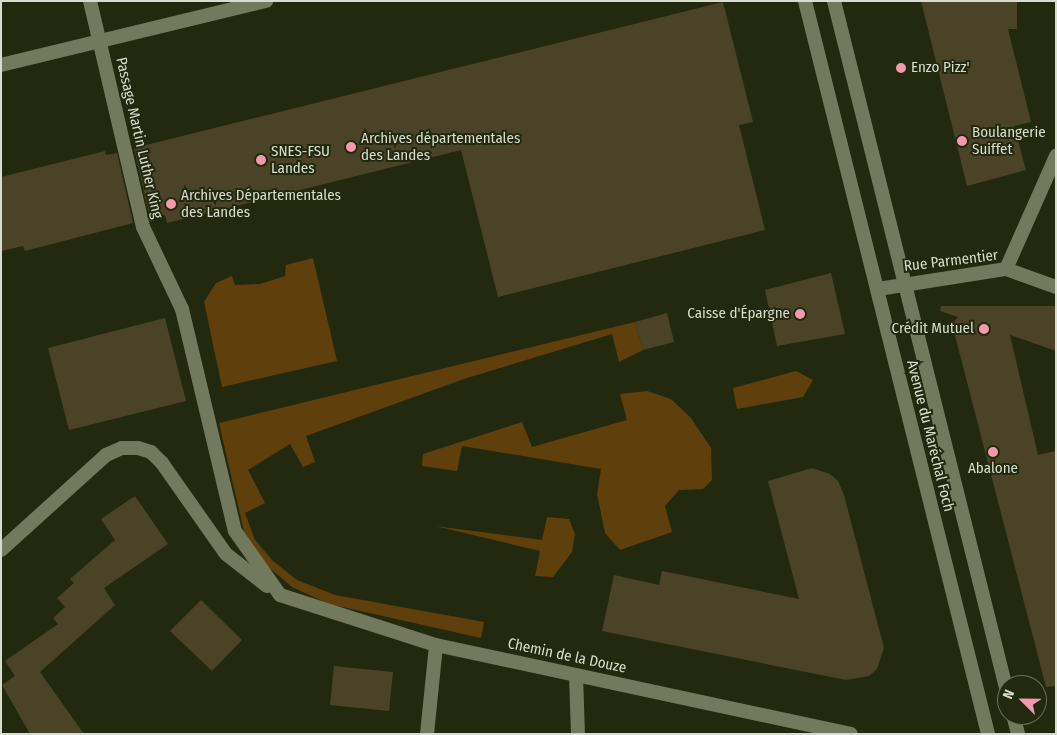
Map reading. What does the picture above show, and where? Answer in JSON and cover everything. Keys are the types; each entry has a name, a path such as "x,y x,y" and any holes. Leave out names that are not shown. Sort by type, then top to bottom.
{"street":[{"name":"Passage Martin Luther King","path":"90,1 143,227 182,309 204,411 235,531 280,595"},
{"path":"1,65 266,1"},
{"name":"Avenue du Maréchal Foch","path":"805,1 988,734"},
{"name":"Avenue du Maréchal Foch","path":"834,1 1003,675"},
{"path":"1006,269 1056,156"},
{"name":"Rue Parmentier","path":"878,289 905,283 1006,269 1056,287"},
{"name":"Chemin de la Douze","path":"1,550 106,455 122,448 138,448 151,452 162,462 226,554 280,595 436,645 851,734"},
{"path":"427,734 436,645"},
{"path":"576,674 578,734"}],"shaded area":[{"path":"313,258 337,361 222,387 204,302 216,283 232,276 235,285 260,284 285,276 286,265"},
{"path":"635,322 643,350 619,362 612,334 464,379 306,436 315,462 303,467 290,444 248,470 265,503 245,513 255,540 273,561 297,580 335,595 484,622 481,638 329,604 292,587 265,564 245,536 219,423"},
{"path":"796,371 813,380 803,397 737,409 733,388"},
{"path":"647,391 671,399 691,418 711,448 712,480 703,489 679,490 665,506 672,532 620,550 605,533 597,494 601,469 462,446 457,471 422,466 423,454 522,422 532,447 627,420 620,394"},
{"path":"547,517 569,519 575,534 572,552 553,577 535,576 540,551 435,526 542,540"}],"building":[{"path":"921,1 1017,1 1017,29 1008,29 1031,122 1014,126 1026,170 967,186"},
{"name":"Archives départementales des Landes","path":"723,2 753,122 739,125 765,230 498,297 461,150 167,223 165,215 150,218 134,148"},
{"path":"105,151 106,155 117,153 133,223 25,251 23,246 1,251 1,177"},
{"path":"831,273 845,334 777,346 765,290"},
{"path":"941,306 1056,306 1056,351 1010,335 1038,455 1056,451 1056,686 1047,687 1047,675 1043,675 952,324 958,317 940,311"},
{"path":"667,313 674,342 643,350 635,322"},
{"path":"165,318 186,401 69,430 48,348"},
{"path":"812,468 830,474 838,481 844,495 884,648 877,669 869,676 846,680 602,631 614,575 659,585 662,571 799,599 768,481"},
{"path":"135,496 168,544 104,588 115,605 40,672 84,734 30,734 2,685 15,676 5,661 58,624 53,618 65,607 57,598 74,583 70,579 115,540 101,519"},
{"path":"201,600 242,640 212,671 170,631"},
{"path":"334,666 393,672 389,711 330,705"}],"place":[{"name":"Enzo Pizz'","path":"901,68"},
{"name":"Boulangerie Suiffet","path":"962,141"},
{"name":"Archives départementales des Landes","path":"351,147"},
{"name":"SNES-FSU Landes","path":"261,160"},
{"name":"Archives Départementales des Landes","path":"171,204"},
{"name":"Caisse d'Épargne","path":"800,314"},
{"name":"Crédit Mutuel","path":"984,329"},
{"name":"Abalone","path":"993,452"}]}
